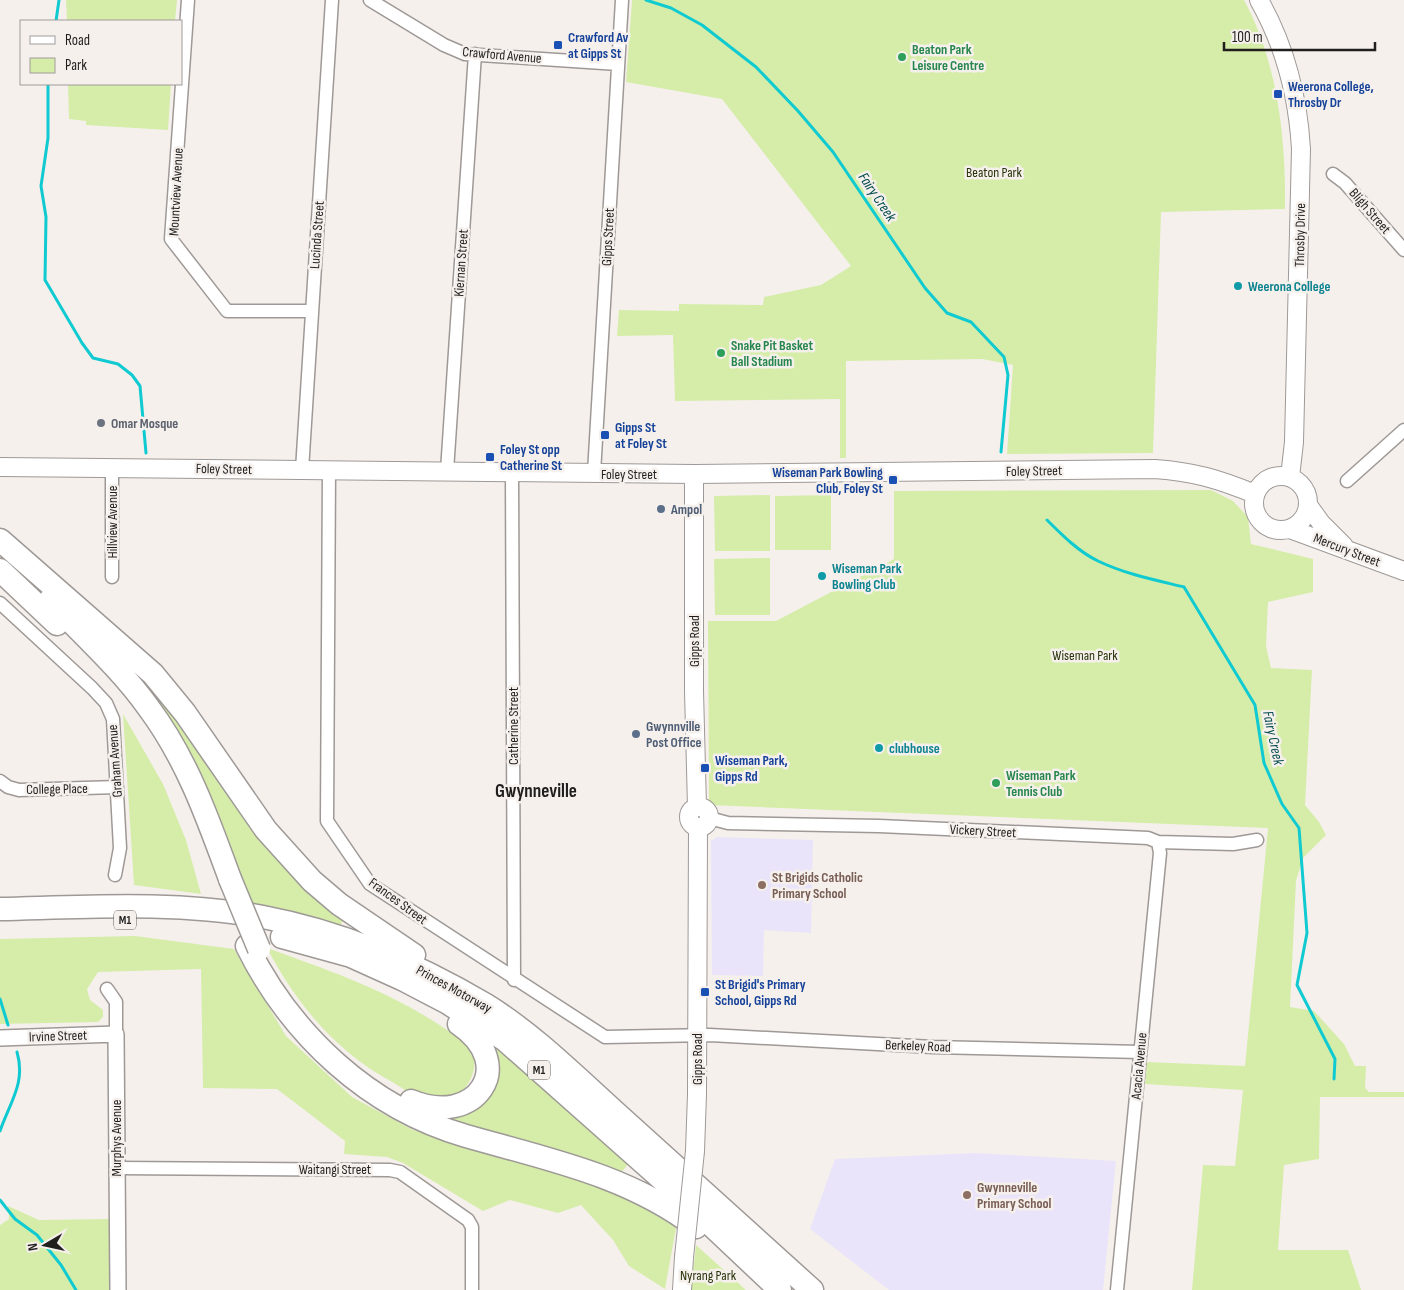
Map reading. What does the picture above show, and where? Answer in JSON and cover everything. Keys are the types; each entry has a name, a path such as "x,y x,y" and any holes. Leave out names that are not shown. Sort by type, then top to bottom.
{"highway":[{"path":"0,540 153,674 185,713 266,830 312,881 339,904 487,1006"},
{"path":"0,546 148,706 184,766 224,878"},
{"path":"0,570 102,669 145,722 163,751 183,791 224,878 272,990 296,1024 324,1054 369,1090 399,1108 444,1128 594,1172 636,1190 690,1222 775,1290"},
{"path":"0,895 138,906"},
{"name":"Princes Motorway","path":"0,909 138,906 245,915 319,930 389,956 487,1006 538,1044 812,1290"},
{"name":"Princes Motorway","path":"0,924 172,920 252,941 351,956 448,1003 505,1040 665,1182 780,1290"},
{"path":"252,941 282,944 366,973 461,1025 478,1039 485,1052 487,1067 482,1087 466,1103 453,1108 437,1109 411,1101 379,1083 359,1069 321,1035 284,990 252,941"}],"main road":[{"name":"Throsby Drive","path":"1259,0 1272,24 1288,69 1298,112 1301,149 1294,442 1290,477"},
{"name":"Foley Street","path":"0,467 694,474 1155,469 1193,472 1254,494"},
{"name":"Gipps Road","path":"682,1290 695,1151 701,817 694,691 694,474"},
{"path":"1308,505 1302,521 1290,529 1270,529 1262,524 1254,509 1254,494 1258,487 1271,477 1290,477 1305,490 1308,505 1321,523 1350,551"},
{"name":"Mercury Street","path":"1290,529 1404,571"}],"street":[{"name":"Mountview Avenue","path":"182,84 188,0"},
{"name":"Lucinda Street","path":"302,470 332,0"},
{"name":"Crawford Avenue","path":"370,0 452,49 474,54 618,64"},
{"name":"Gipps Street","path":"594,473 622,0"},
{"name":"Kiernan Street","path":"447,471 474,54"},
{"name":"Mountview Avenue","path":"182,85 171,239 227,311 312,311"},
{"name":"Bligh Street","path":"1333,174 1345,183 1404,250"},
{"path":"1347,481 1404,430"},
{"name":"Hillview Avenue","path":"112,468 112,577"},
{"name":"Frances Street","path":"329,470 327,821 370,884 514,980 605,1037 697,1036"},
{"name":"Catherine Street","path":"512,472 514,980"},
{"name":"Graham Avenue","path":"0,603 92,688 106,703 113,719 120,848 115,875"},
{"name":"College Place","path":"0,781 19,790 117,787"},
{"name":"Vickery Street","path":"701,817 728,822 879,826 1148,838 1158,842 1233,844 1257,840"},
{"name":"Acacia Avenue","path":"1117,1290 1160,853 1158,842"},
{"name":"Murphys Avenue","path":"107,989 116,1002 118,1290"},
{"name":"Irvine Street","path":"0,1038 116,1034"},
{"name":"Berkeley Road","path":"697,1036 933,1047 1140,1052"},
{"name":"Waitangi Street","path":"116,1168 390,1170 400,1172 468,1220 472,1227 472,1290"}],"shaded area":[{"name":"St Brigids Catholic Primary School","path":"717,837 813,840 811,933 764,930 763,976 712,975 711,841"},
{"name":"Gwynneville Primary School","path":"976,1153 1116,1161 1103,1290 889,1290 810,1229 835,1159"}],"green space":[{"path":"66,0 177,0 175,20 67,20"},
{"name":"Beaton Park","path":"632,0 1244,0 1256,24 1265,49 1278,102 1284,156 1285,209 1161,212 1153,453 1007,454 1013,365 982,359 846,361 846,458 840,458 840,399 675,401 673,335 617,336 619,310 679,311 679,304 763,305 764,297 821,285 851,266 722,99 626,82"},
{"path":"68,85 171,85 168,130 86,125 86,121 69,119"},
{"name":"Wiseman Park","path":"1211,490 1233,501 1248,517 1251,544 1313,559 1313,592 1268,602 1266,646 1271,668 1312,670 1305,805 1319,822 1326,835 1303,858 1296,881 1290,1007 1314,1011 1344,1044 1355,1066 1366,1066 1365,1088 1369,1092 1404,1092 1404,1097 1320,1097 1319,1159 1284,1165 1278,1250 1348,1250 1361,1290 1192,1290 1203,1165 1235,1166 1243,1090 1145,1084 1147,1062 1245,1066 1268,828 709,805 708,621 776,621 894,559 894,491"},
{"path":"770,495 770,551 715,551 714,496"},
{"path":"831,495 831,550 775,550 775,496"},
{"path":"770,558 770,615 715,615 714,559"},
{"path":"140,673 345,917 339,928 247,906 137,675"},
{"path":"123,714 163,784 186,840 201,894 134,885"},
{"path":"135,936 234,949 286,1036 352,1097 413,1130 590,1183 638,1202 676,1228 665,1289 629,1266 613,1240 581,1205 558,1213 510,1200 483,1211 403,1163 387,1157 344,1154 345,1141 277,1089 203,1088 201,969 98,972 87,989 90,1000 103,1010 103,1017 98,1022 0,1024 0,939"},
{"path":"267,948 382,993 426,1016 463,1040 471,1048 474,1062 473,1074 464,1090 459,1096 421,1098 373,1071 354,1057 320,1026 291,989"},
{"path":"486,1039 629,1163 620,1174 440,1118 478,1105"},
{"path":"8,1206 39,1220 109,1219 109,1290 0,1290 0,1225 9,1219"},
{"name":"Nyrang Park","path":"696,1245 746,1290 691,1290"}],"waterway":[{"path":"56,20 59,0"},
{"name":"Fairy Creek","path":"646,0 671,8 702,25 756,67 798,111 833,152 925,288 947,313 971,322 1004,357 1008,375 1001,452"},
{"path":"48,85 48,138 41,186 46,217 45,280 82,343 93,358 118,364 132,375 140,386 146,453"},
{"name":"Fairy Creek","path":"1047,520 1077,548 1108,566 1184,587 1255,705 1264,763 1282,804 1299,828 1307,933 1297,985 1335,1059 1334,1079"},
{"path":"0,999 8,1025"},
{"path":"0,1131 18,1083 20,1073 17,1052"},
{"path":"0,1200 15,1219 37,1235 61,1265 76,1290"}],"place":[{"name":"Crawford Av at Gipps St","path":"558,45"},
{"name":"Beaton Park Leisure Centre","path":"902,57"},
{"name":"Weerona College, Throsby Dr","path":"1278,94"},
{"name":"Weerona College","path":"1238,286"},
{"name":"Snake Pit Basket Ball Stadium","path":"721,353"},
{"name":"Omar Mosque","path":"101,423"},
{"name":"Gipps St at Foley St","path":"605,435"},
{"name":"Foley St opp Catherine St","path":"490,457"},
{"name":"Wiseman Park Bowling Club, Foley St","path":"893,480"},
{"name":"Ampol","path":"661,509"},
{"name":"Wiseman Park Bowling Club","path":"822,576"},
{"name":"Gwynnville Post Office","path":"636,734"},
{"name":"clubhouse","path":"879,748"},
{"name":"Wiseman Park, Gipps Rd","path":"705,768"},
{"name":"Wiseman Park Tennis Club","path":"996,783"},
{"name":"St Brigids Catholic Primary School","path":"762,885"},
{"name":"St Brigid's Primary School, Gipps Rd","path":"705,992"},
{"name":"Gwynneville Primary School","path":"967,1195"}],"district":[{"name":"Gwynneville","path":"536,791"}]}
